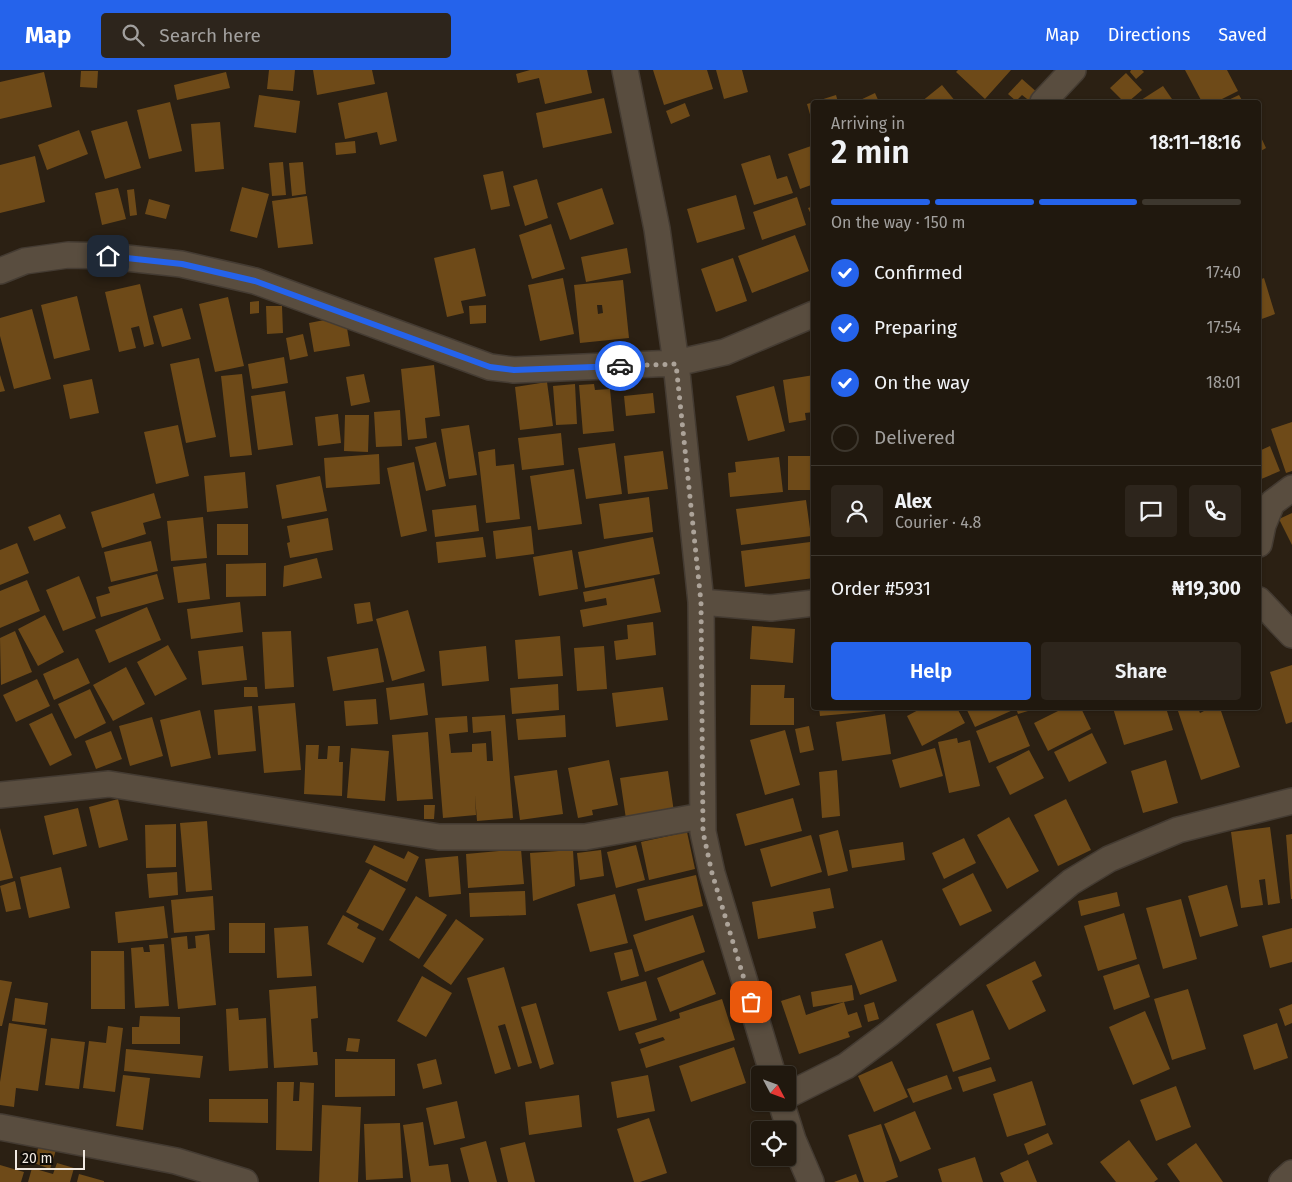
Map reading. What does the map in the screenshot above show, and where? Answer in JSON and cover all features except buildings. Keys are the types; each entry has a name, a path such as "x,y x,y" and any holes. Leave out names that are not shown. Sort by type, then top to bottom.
{"street":[{"path":"626,70 657,229 676,364 701,602 703,832 712,873 770,1066"},
{"path":"1045,100 1073,70"},
{"path":"0,271 24,261 68,255 108,256 182,264 255,281 490,367 514,370 676,364 725,352 811,315"},
{"path":"1261,534 1272,503 1292,488"},
{"path":"701,602 771,608 811,603"},
{"path":"1261,602 1292,635"},
{"path":"0,795 109,784 439,837 585,837 702,816"},
{"path":"796,1091 846,1066 890,1033 1070,882 1109,859 1178,830 1292,801"},
{"path":"784,1111 793,1140 811,1182"},
{"path":"0,1127 175,1172 245,1182"},
{"path":"1282,1182 1292,1173"}],"way so far":[{"path":"620,366 676,364 701,602 703,832 712,873 751,1002"}],"route":[{"path":"108,256 182,264 255,281 490,367 514,370 620,366"}]}
